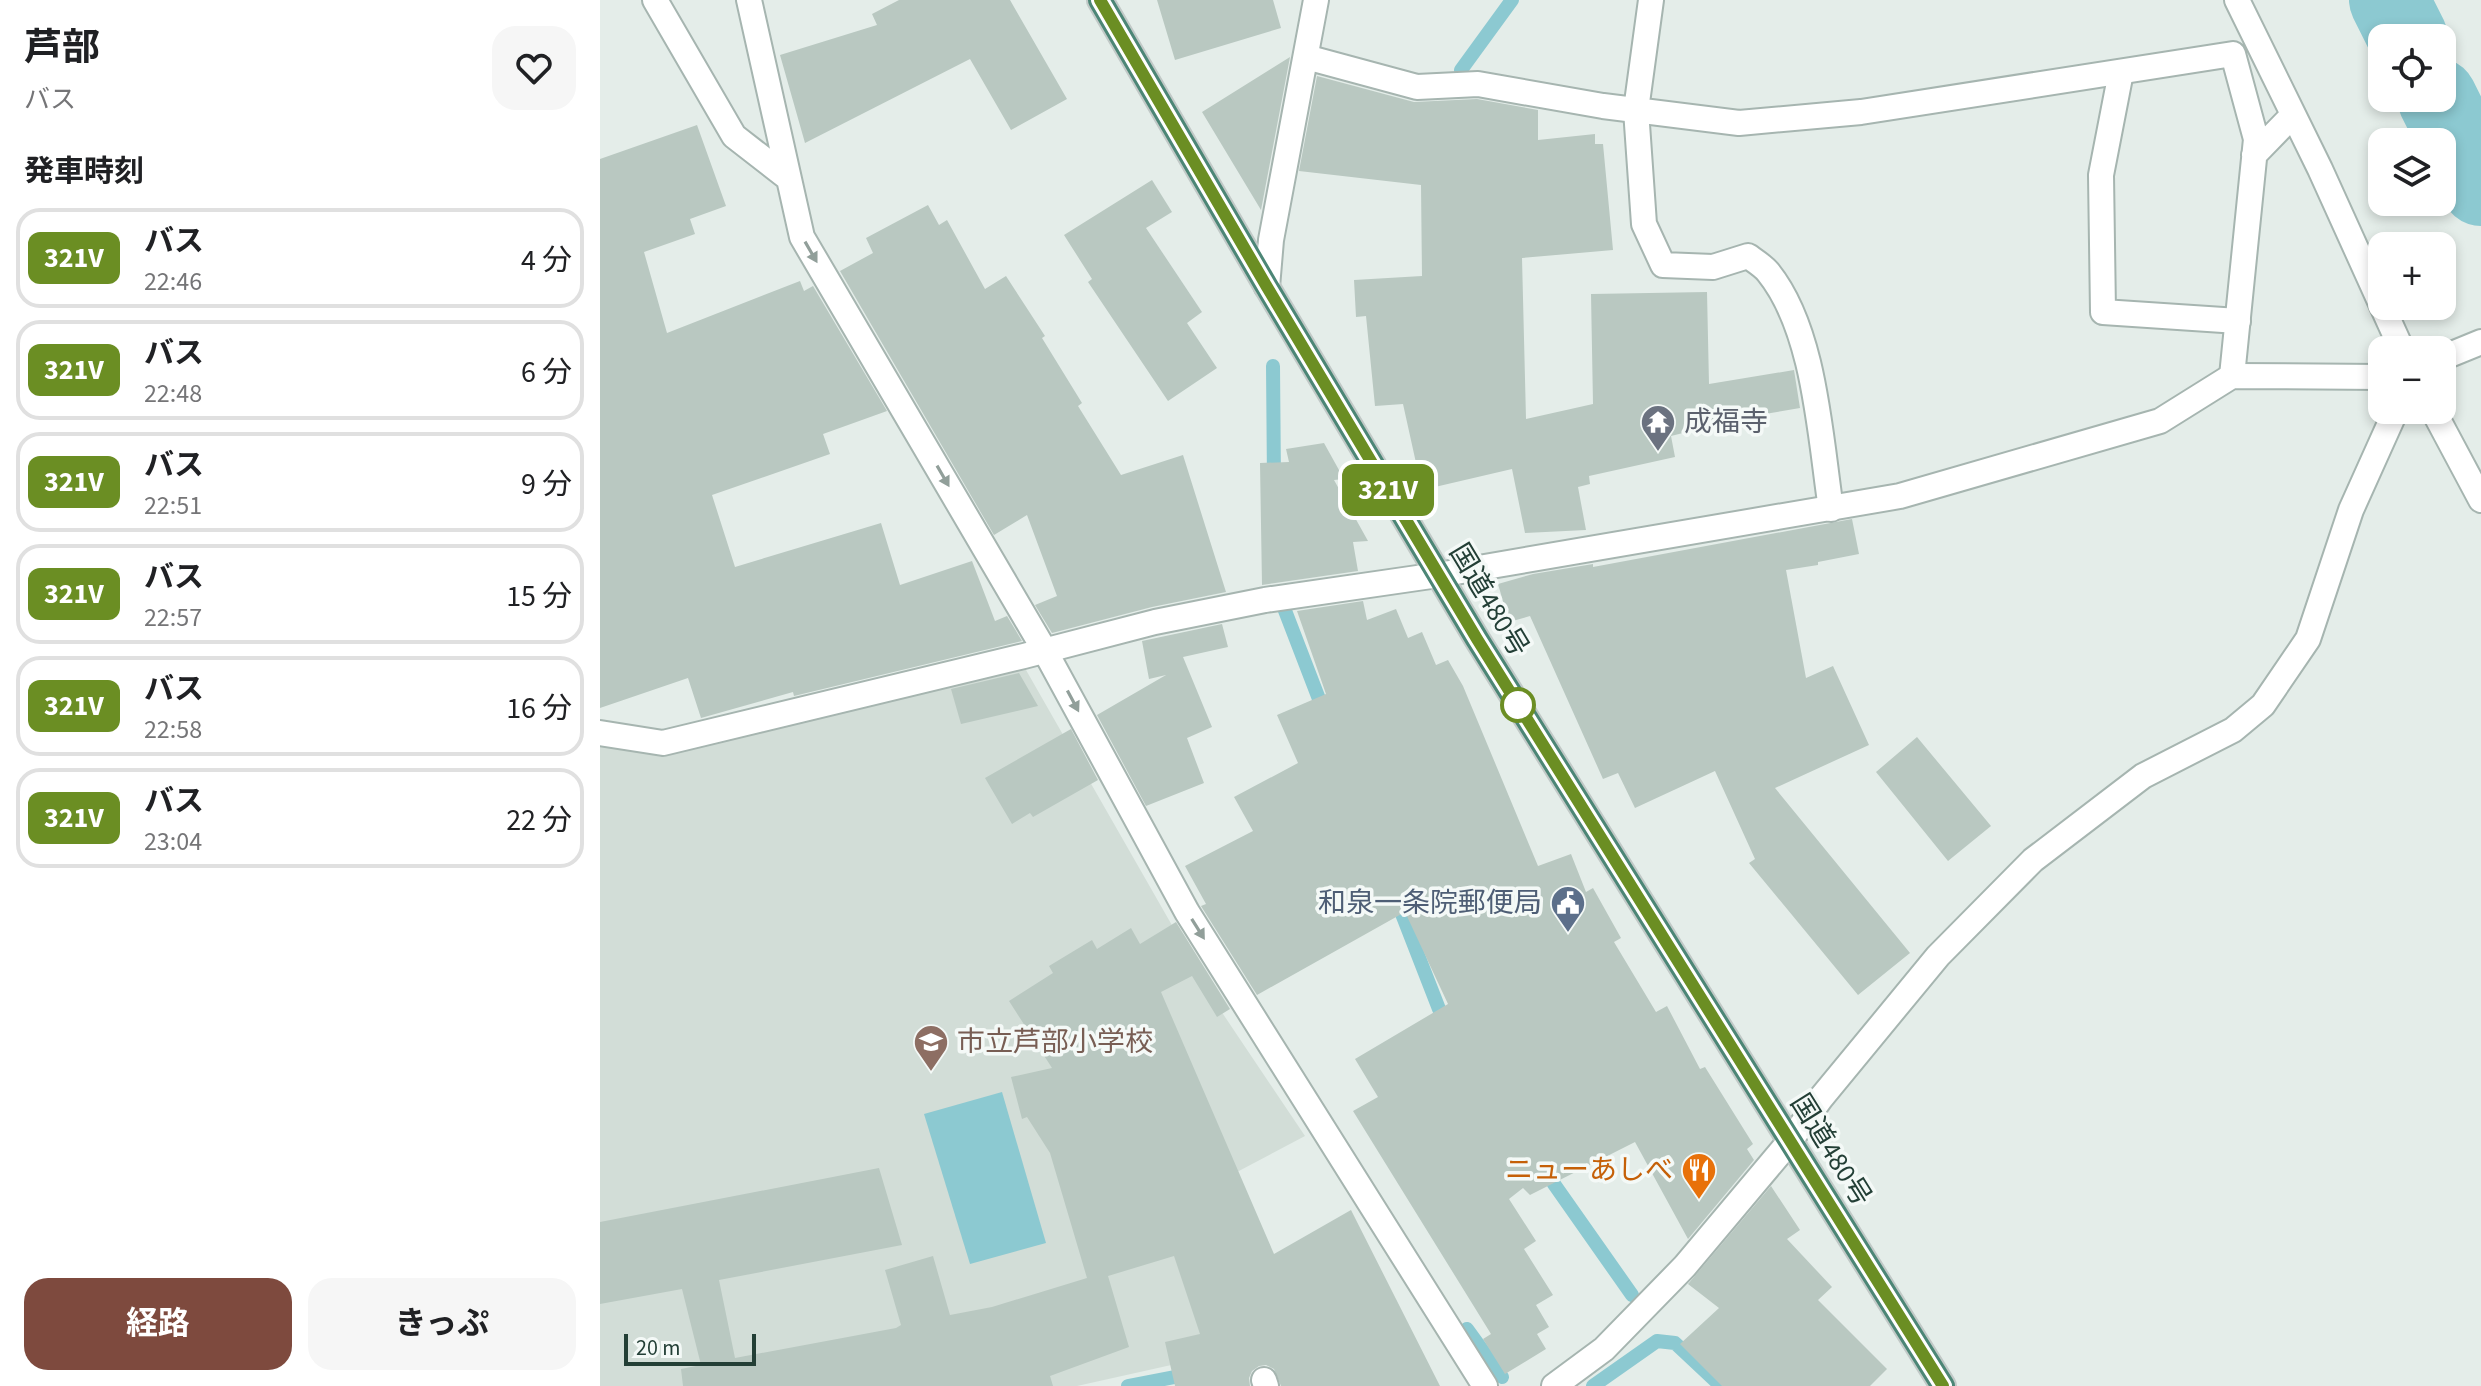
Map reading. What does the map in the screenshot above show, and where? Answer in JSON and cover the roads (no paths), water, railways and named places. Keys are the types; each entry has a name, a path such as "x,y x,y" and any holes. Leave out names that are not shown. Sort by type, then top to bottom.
{"highway":[{"name":"国道480号","path":"1100,0 1438,575 1943,1386"}],"street":[{"path":"655,0 734,136 788,178"},
{"path":"749,0 802,237 1045,651 1187,912 1485,1386"},
{"path":"1267,287 1271,240 1316,0"},
{"path":"1651,0 1636,110 1644,224 1663,265 1713,267 1748,256 1767,270 1794,314 1808,359 1831,509"},
{"path":"2237,0 2396,336"},
{"path":"1306,57 1417,87 1478,84 1739,123 1861,112 2233,54 2256,139 2232,376"},
{"path":"2121,72 2101,175 2103,312 2238,321"},
{"path":"2254,155 2293,115"},
{"path":"2456,352 2481,342"},
{"path":"600,733 663,743 1155,622 1265,600 1438,575 1900,496 2160,421 2232,376 2368,377"},
{"path":"1554,1386 1604,1349 1685,1266 1938,956 2033,860 2143,776 2233,730 2263,705 2308,639 2351,510 2390,424"},
{"path":"2440,424 2481,500"}],"water":[{"path":"1002,1092 1046,1243 970,1264 924,1114"}],"waterway":[{"path":"1461,70 1512,0"},
{"path":"2389,0 2401,24"},
{"path":"2444,112 2481,186"},
{"path":"1273,366 1274,482"},
{"path":"1284,608 1324,712"},
{"path":"1395,896 1439,1009 1449,1023"},
{"path":"1544,1167 1632,1295"},
{"path":"1467,1329 1502,1377"},
{"path":"1593,1386 1657,1341 1675,1343 1721,1386"},
{"path":"1128,1386 1190,1374"}],"place":[{"name":"成福寺","path":"1658,453"},
{"name":"和泉一条院郵便局","path":"1568,934"},
{"name":"市立芦部小学校","path":"931,1073"},
{"name":"ニューあしべ","path":"1699,1201"}]}
